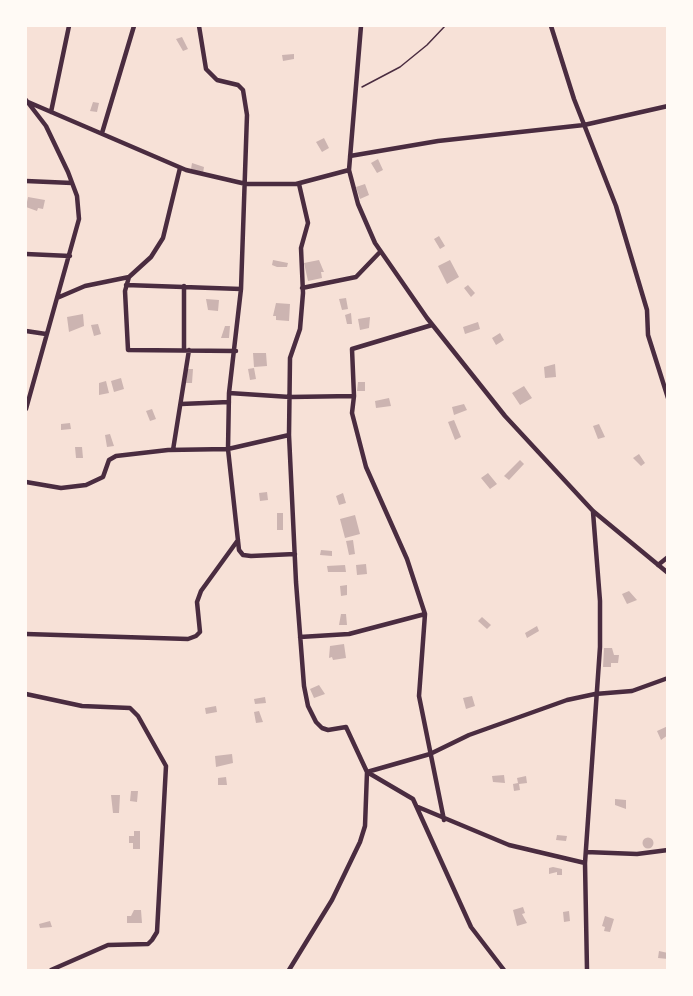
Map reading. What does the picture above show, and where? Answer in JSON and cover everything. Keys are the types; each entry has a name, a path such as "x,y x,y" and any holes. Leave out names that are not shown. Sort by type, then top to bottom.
{"street":[{"path":"51,112 69,26"},
{"path":"102,133 134,26"},
{"path":"200,26 206,69 216,80 238,85 245,96 248,135 241,289 229,402 228,449 238,540 243,555 294,554"},
{"path":"361,26 349,170 361,212 380,252 432,325 505,416 593,511 668,573"},
{"path":"551,26 584,125 616,206 647,310 648,335 668,398"},
{"path":"27,101 180,168 246,184 299,183 349,170"},
{"path":"26,409 79,219 72,183 46,126 27,101"},
{"path":"350,156 438,141 584,125 668,106"},
{"path":"180,168 163,238 152,257 129,277 126,285 127,349 236,351"},
{"path":"26,181 72,183"},
{"path":"289,970 332,900 360,842 365,826 367,772 346,727 322,728 308,706 300,637 294,554 290,435 290,358 300,329 301,248 308,223 299,183"},
{"path":"302,288 356,277 380,252"},
{"path":"26,254 70,256"},
{"path":"57,298 85,286 129,277"},
{"path":"126,285 241,289"},
{"path":"173,450 181,404 186,350 184,286"},
{"path":"432,325 352,350 354,396 352,416 366,467 407,559 425,614 419,696 444,820"},
{"path":"26,331 46,334"},
{"path":"230,393 291,397 354,396"},
{"path":"181,404 229,402"},
{"path":"26,482 61,488 86,485 103,477 110,459 116,456 173,450 228,449 290,435"},
{"path":"587,970 585,863 600,647 600,601 593,511"},
{"path":"26,634 188,639 196,636 200,632 198,603 201,591 238,540"},
{"path":"658,565 668,557"},
{"path":"300,637 349,634 425,614"},
{"path":"367,772 430,754 469,735 567,700 595,694 632,691 668,678"},
{"path":"26,694 82,706 130,708 138,716 166,766 157,932 148,944 108,945 51,970"},
{"path":"367,772 407,793 418,807 463,912 471,927 504,970"},
{"path":"418,807 444,820 509,845 585,863"},
{"path":"586,852 637,854 668,850"}],"path":[{"path":"356,90 400,67 428,45 445,26"}],"building":[{"path":"182,37 188,49 183,51 176,39"},
{"path":"294,54 294,59 283,61 282,55"},
{"path":"93,102 99,103 97,112 90,111"},
{"path":"324,138 329,148 322,152 316,142"},
{"path":"378,159 383,170 377,173 371,163"},
{"path":"192,163 204,167 203,173 191,169"},
{"path":"365,184 369,195 360,199 356,187"},
{"path":"28,197 45,200 43,209 38,208 37,211 26,207"},
{"path":"439,236 445,246 440,249 434,239"},
{"path":"273,260 288,263 287,267 272,265"},
{"path":"319,260 324,272 321,272 322,278 308,281 304,263"},
{"path":"450,260 459,277 447,284 438,266"},
{"path":"468,285 475,293 471,297 464,288"},
{"path":"346,298 348,309 342,310 339,299"},
{"path":"206,299 219,300 218,311 208,310"},
{"path":"276,303 290,304 289,321 276,320 276,316 273,316"},
{"path":"351,313 352,324 347,324 345,315"},
{"path":"83,314 84,326 69,332 67,317"},
{"path":"370,317 369,328 360,330 358,319"},
{"path":"478,322 480,329 465,334 463,327"},
{"path":"98,324 101,334 94,336 91,325"},
{"path":"225,326 230,326 229,338 221,338"},
{"path":"500,333 504,340 496,345 492,338"},
{"path":"253,353 266,353 267,366 254,367"},
{"path":"555,364 556,377 545,378 544,367"},
{"path":"254,368 256,379 250,380 248,369"},
{"path":"187,369 193,369 192,383 186,383"},
{"path":"121,378 124,389 114,392 111,381"},
{"path":"106,381 109,393 99,395 99,383"},
{"path":"358,382 365,382 365,391 357,391"},
{"path":"524,386 532,398 520,405 512,393"},
{"path":"389,398 391,406 376,408 375,401"},
{"path":"464,404 467,410 454,415 452,407"},
{"path":"152,409 156,419 150,421 146,411"},
{"path":"454,420 461,437 455,440 448,422"},
{"path":"70,423 71,429 61,430 61,424"},
{"path":"599,424 605,437 598,439 593,426"},
{"path":"110,434 114,446 107,447 105,435"},
{"path":"75,447 82,447 83,458 76,458"},
{"path":"639,454 645,463 641,466 633,458"},
{"path":"520,460 524,464 509,480 504,476"},
{"path":"488,473 497,484 490,489 481,478"},
{"path":"267,492 268,500 260,501 259,493"},
{"path":"343,493 346,503 339,505 336,496"},
{"path":"277,513 283,513 283,530 277,530"},
{"path":"355,515 360,534 345,538 340,519"},
{"path":"353,540 355,554 349,555 346,541"},
{"path":"321,550 332,551 332,556 320,555"},
{"path":"366,564 367,574 357,575 356,565"},
{"path":"345,565 346,572 328,572 327,566"},
{"path":"347,585 347,595 341,596 340,586"},
{"path":"629,591 637,600 627,604 622,594"},
{"path":"341,614 346,614 347,625 339,625"},
{"path":"482,617 491,625 487,629 478,621"},
{"path":"537,626 539,631 527,638 525,633"},
{"path":"344,644 346,658 333,660 332,657 329,658 330,646"},
{"path":"604,648 612,648 614,655 619,655 618,663 611,663 611,667 603,667"},
{"path":"319,685 325,694 314,698 310,689"},
{"path":"472,696 475,706 466,709 463,698"},
{"path":"265,697 266,703 255,704 254,699"},
{"path":"216,706 217,712 206,714 205,708"},
{"path":"259,711 263,722 256,723 254,712"},
{"path":"668,726 668,735 661,740 657,731"},
{"path":"232,754 233,763 216,767 215,756"},
{"path":"504,775 505,783 493,782 492,776"},
{"path":"526,776 527,783 519,784 520,790 514,791 513,784 518,783 517,778"},
{"path":"226,777 227,785 218,785 218,778"},
{"path":"131,791 138,791 137,802 130,801"},
{"path":"111,795 120,795 119,813 113,813"},
{"path":"615,799 626,800 626,809 615,805"},
{"path":"134,831 140,831 140,849 133,849 133,843 129,843 129,836 134,836"},
{"path":"557,835 567,836 566,841 556,840"},
{"path":"648,838 652,839 652,847 648,848 644,847 643,843 644,839"},
{"path":"549,868 562,869 562,875 557,875 557,872 549,874"},
{"path":"523,907 525,913 522,914 527,923 517,926 513,910"},
{"path":"134,910 141,910 142,923 127,923 127,916 131,916"},
{"path":"569,911 570,921 564,922 563,912"},
{"path":"605,916 614,919 610,932 604,931 605,927 602,926"},
{"path":"50,921 52,927 40,928 39,924"},
{"path":"659,951 668,953 668,959 658,958"}]}
